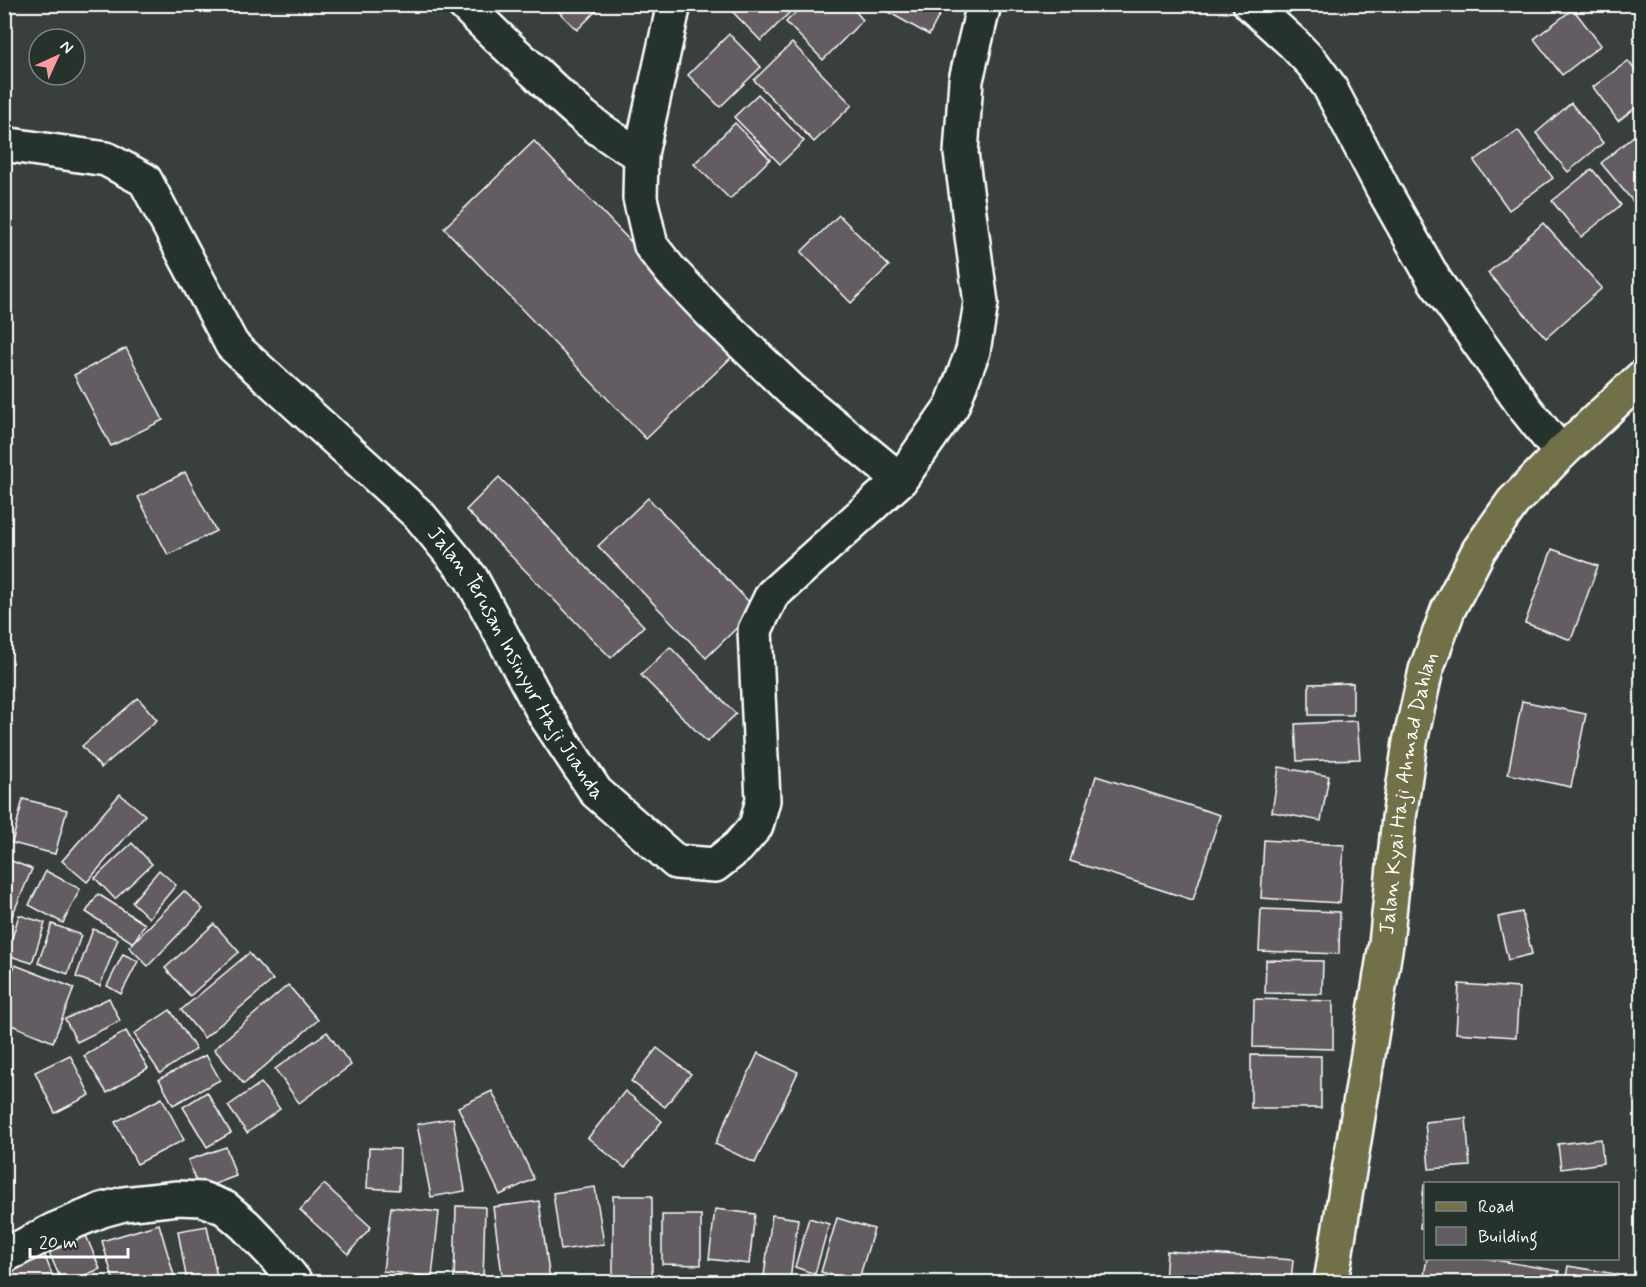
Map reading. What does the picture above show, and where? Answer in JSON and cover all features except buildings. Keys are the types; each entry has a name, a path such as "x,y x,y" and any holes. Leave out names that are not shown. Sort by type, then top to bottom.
{"main road":[{"name":"Jalan Kyai Haji Ahmad Dahlan","path":"1331,1282 1386,944 1399,818 1410,742 1426,670 1448,610 1479,550 1513,502 1641,377"}],"street":[{"path":"464,4 565,102 596,128 621,145 641,154"},
{"path":"674,4 641,154 640,198 651,246 670,270 710,312 791,390 900,480"},
{"name":"Jalan Terusan Insinyur Haji Juanda","path":"4,144 106,159 145,180 232,345 420,516 471,578 545,715 596,792 676,862 715,865 738,847 756,826 763,800 755,630 772,595 900,480 952,406 973,351 981,303 961,153 966,80 984,4"},
{"path":"1250,4 1293,43 1313,64 1329,86 1435,281 1525,408 1561,453"},
{"path":"4,1256 54,1230 102,1210 124,1204 178,1198 202,1199 225,1208 245,1225 296,1282"}]}
